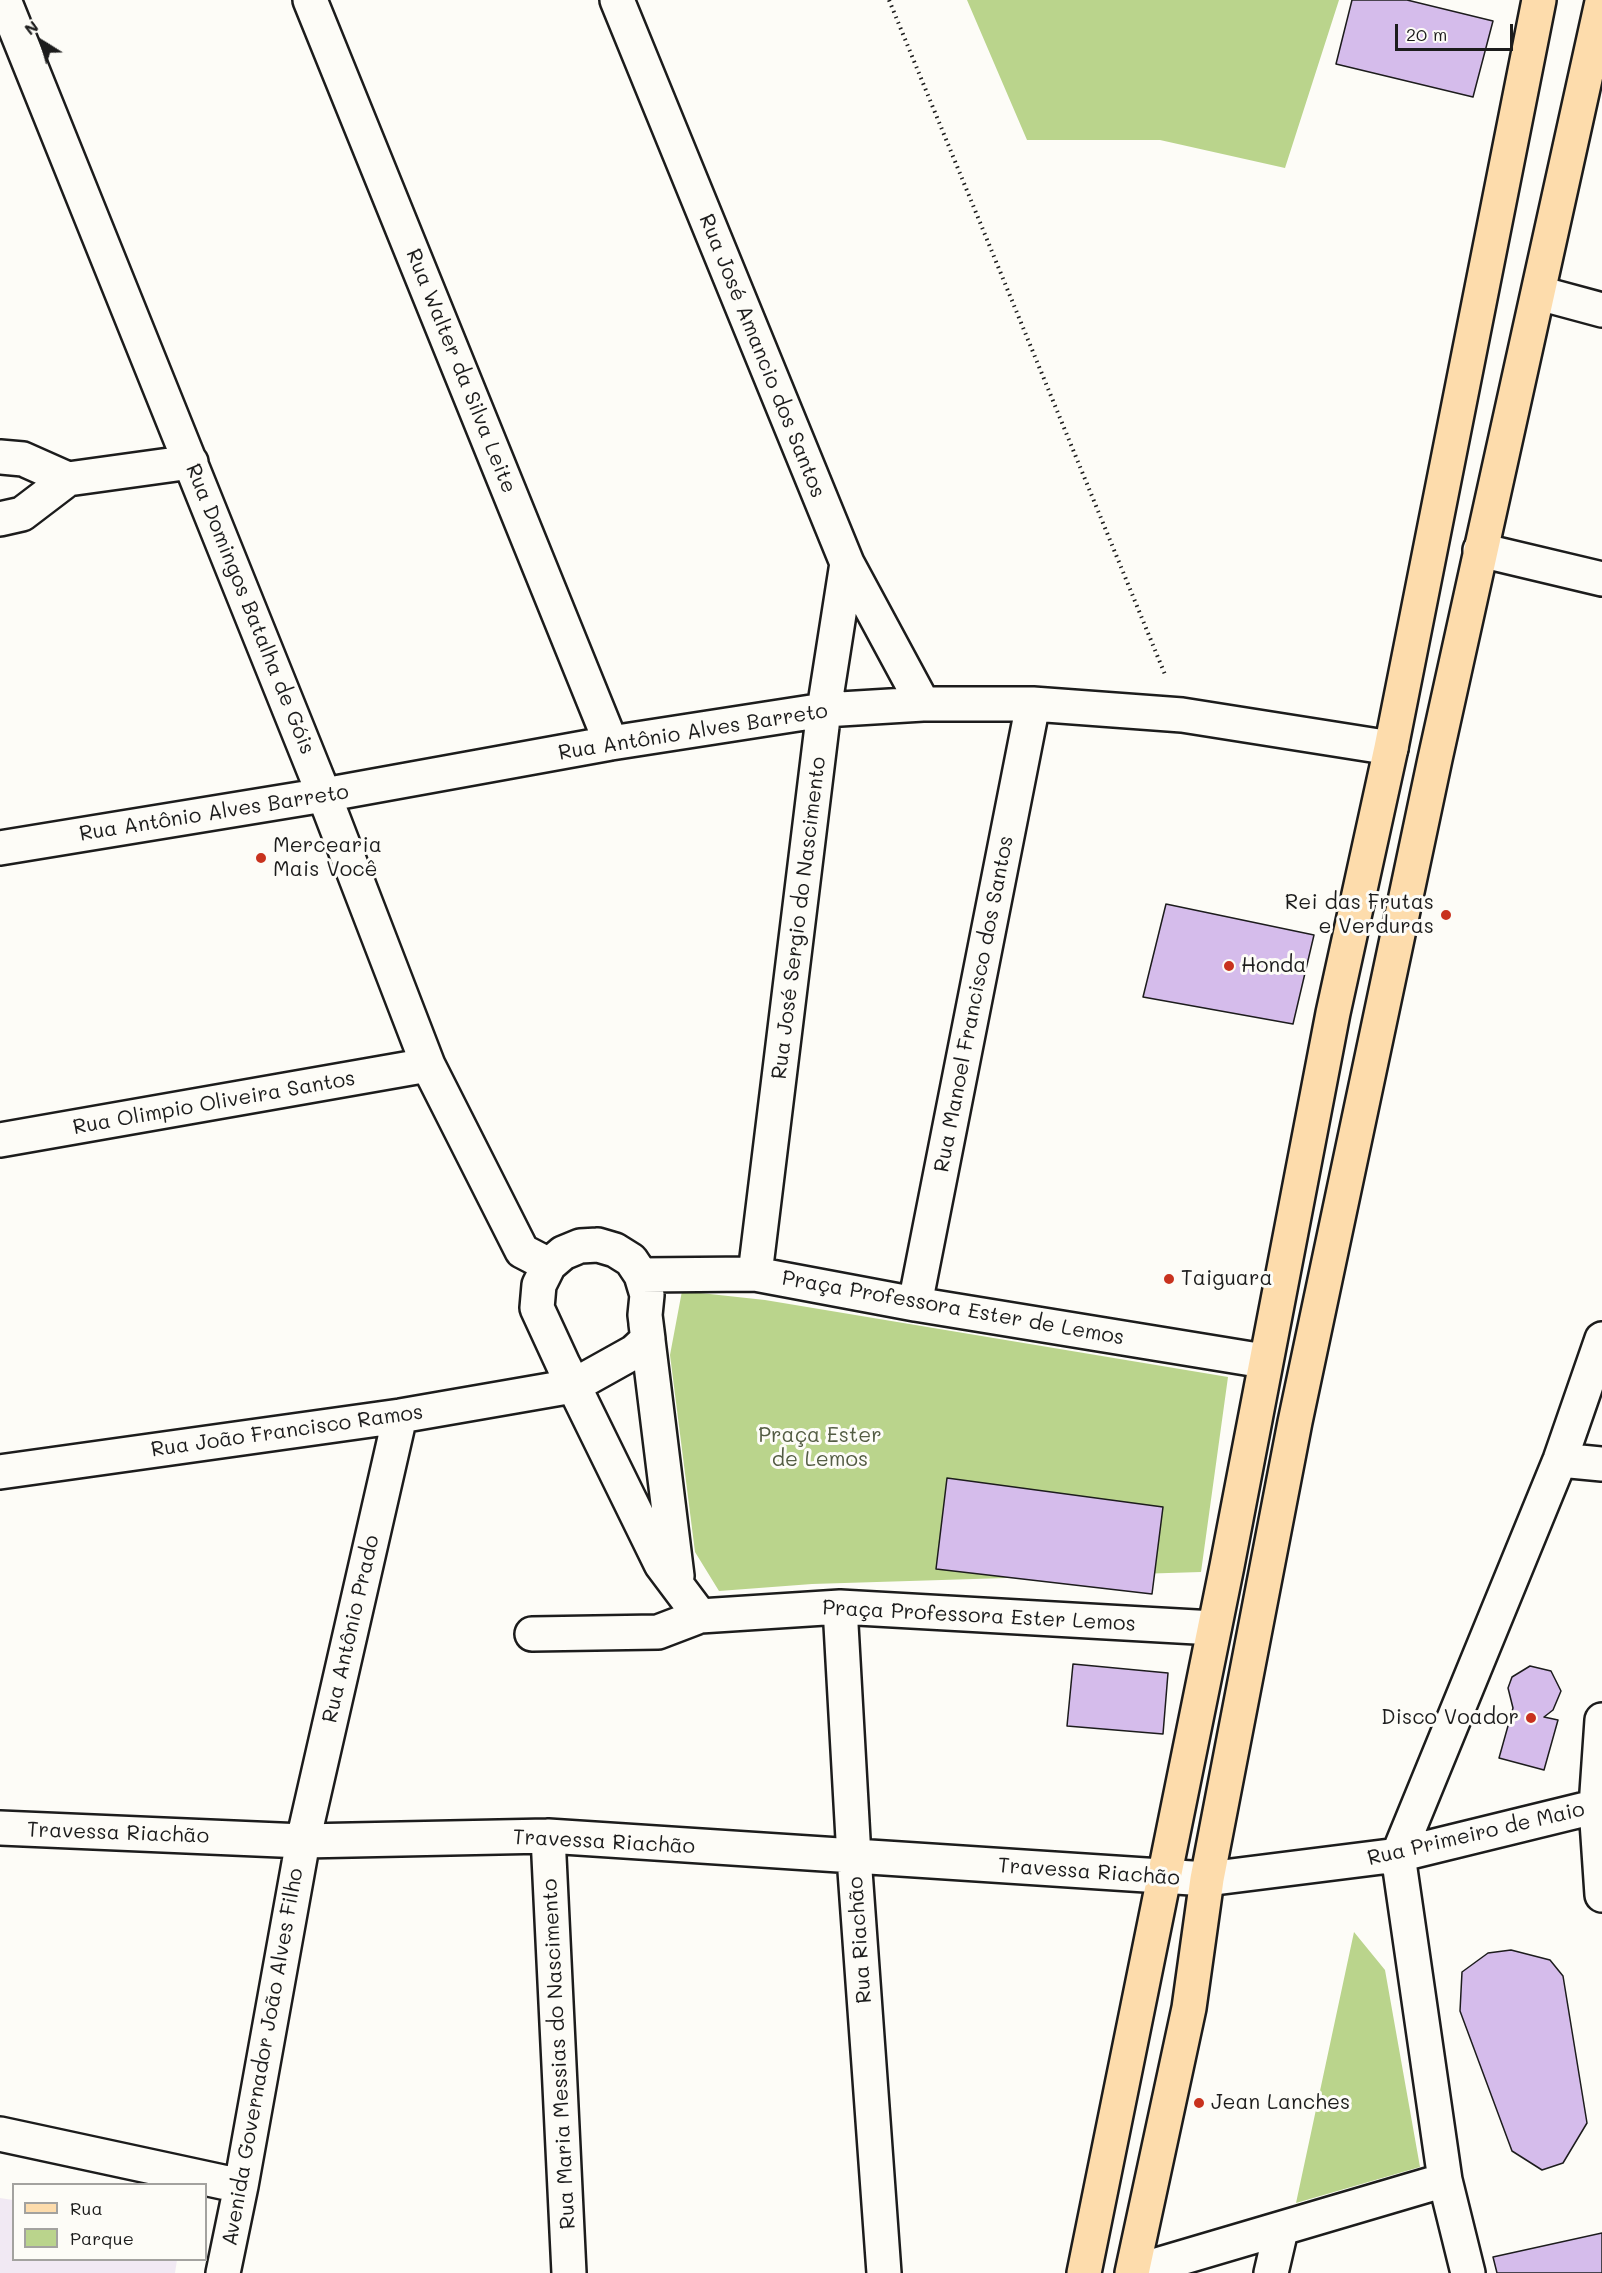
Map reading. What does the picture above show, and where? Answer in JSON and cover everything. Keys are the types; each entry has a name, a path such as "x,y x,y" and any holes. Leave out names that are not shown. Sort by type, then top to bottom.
{"main road":[{"path":"1084,2273 1214,1628 1333,1013 1391,748 1539,0"},
{"path":"1132,2272 1189,2008 1207,1879 1295,1422 1480,550 1601,10"}],"street":[{"name":"Rua Domingos Batalha de Góis","path":"4,0 324,795 428,1065 522,1251 549,1265"},
{"name":"Rua Walter da Silva Leite","path":"310,0 611,743"},
{"name":"Rua José Amancio dos Santos","path":"617,0 847,563 923,704"},
{"path":"1539,293 1602,309"},
{"path":"0,457 23,459 68,478 191,462"},
{"path":"0,519 22,514 68,478"},
{"path":"1480,550 1602,579"},
{"name":"Rua José Sergio do Nascimento","path":"755,1274 824,710 847,563"},
{"name":"Rua Antônio Alves Barreto","path":"0,848 324,795 611,743 824,710 923,704 1033,704 1182,715 1391,748"},
{"name":"Rua Manoel Francisco dos Santos","path":"915,1304 1033,704"},
{"name":"Rua Olimpio Oliveira Santos","path":"0,1140 428,1065"},
{"path":"678,1584 646,1327 647,1295 641,1275 631,1260 615,1250 598,1245 571,1250 549,1265 539,1286 537,1308 661,1564 700,1616"},
{"name":"Praça Professora Ester de Lemos","path":"641,1275 755,1274 915,1304 1264,1361"},
{"path":"573,1386 634,1352 646,1327"},
{"path":"1468,2273 1445,2180 1398,1855 1560,1460 1602,1339"},
{"name":"Rua João Francisco Ramos","path":"0,1472 400,1416 573,1386"},
{"name":"Rua Antônio Prado","path":"303,1841 400,1416"},
{"path":"1560,1460 1602,1464"},
{"name":"Praça Professora Ester Lemos","path":"532,1634 658,1632 700,1616 840,1607 1214,1628"},
{"name":"Rua Riachão","path":"840,1607 854,1857 884,2273"},
{"path":"1602,1720 1599,1806 1602,1895"},
{"name":"Rua Primeiro de Maio","path":"1207,1879 1398,1855 1599,1806"},
{"name":"Travessa Riachão","path":"0,1828 303,1841 548,1836 1207,1879"},
{"name":"Rua Maria Messias do Nascimento","path":"548,1836 569,2273"},
{"name":"Avenida Governador João Alves Filho","path":"223,2273 241,2186 303,1841"},
{"path":"0,2134 241,2186"},
{"path":"1132,2272 1445,2180"},
{"path":"1271,2273 1281,2230"}],"path":[{"path":"889,0 1182,715"}],"shaded area":[{"path":"0,2198 12,2200 12,2261 177,2261 175,2273 0,2273"}],"green space":[{"path":"967,0 1339,0 1285,168 1160,140 1027,140"},
{"name":"Praça Ester de Lemos","path":"682,1291 765,1300 1228,1377 1201,1572 812,1584 719,1591 695,1552 670,1355"},
{"path":"1354,1932 1385,1970 1420,2167 1296,2203"}],"building":[{"path":"1352,0 1407,0 1493,21 1473,97 1336,64"},
{"name":"Honda","path":"1166,904 1314,935 1293,1024 1143,997"},
{"path":"947,1478 1163,1507 1152,1594 936,1569"},
{"path":"1073,1664 1168,1673 1163,1734 1067,1726"},
{"name":"Disco Voador","path":"1530,1666 1551,1671 1561,1691 1553,1710 1544,1717 1558,1720 1544,1770 1499,1758 1513,1708 1508,1688 1512,1677"},
{"path":"1511,1950 1550,1960 1563,1976 1587,2123 1563,2163 1542,2170 1512,2151 1460,2011 1462,1972 1488,1953"},
{"path":"1602,2233 1602,2273 1497,2273 1493,2257"}],"place":[{"name":"Mercearia Mais Você","path":"261,858"},
{"name":"Rei das Frutas e Verduras","path":"1446,915"},
{"name":"Honda","path":"1229,966"},
{"name":"Taiguara","path":"1169,1279"},
{"name":"Disco Voador","path":"1531,1718"},
{"name":"Jean Lanches","path":"1199,2103"}]}
